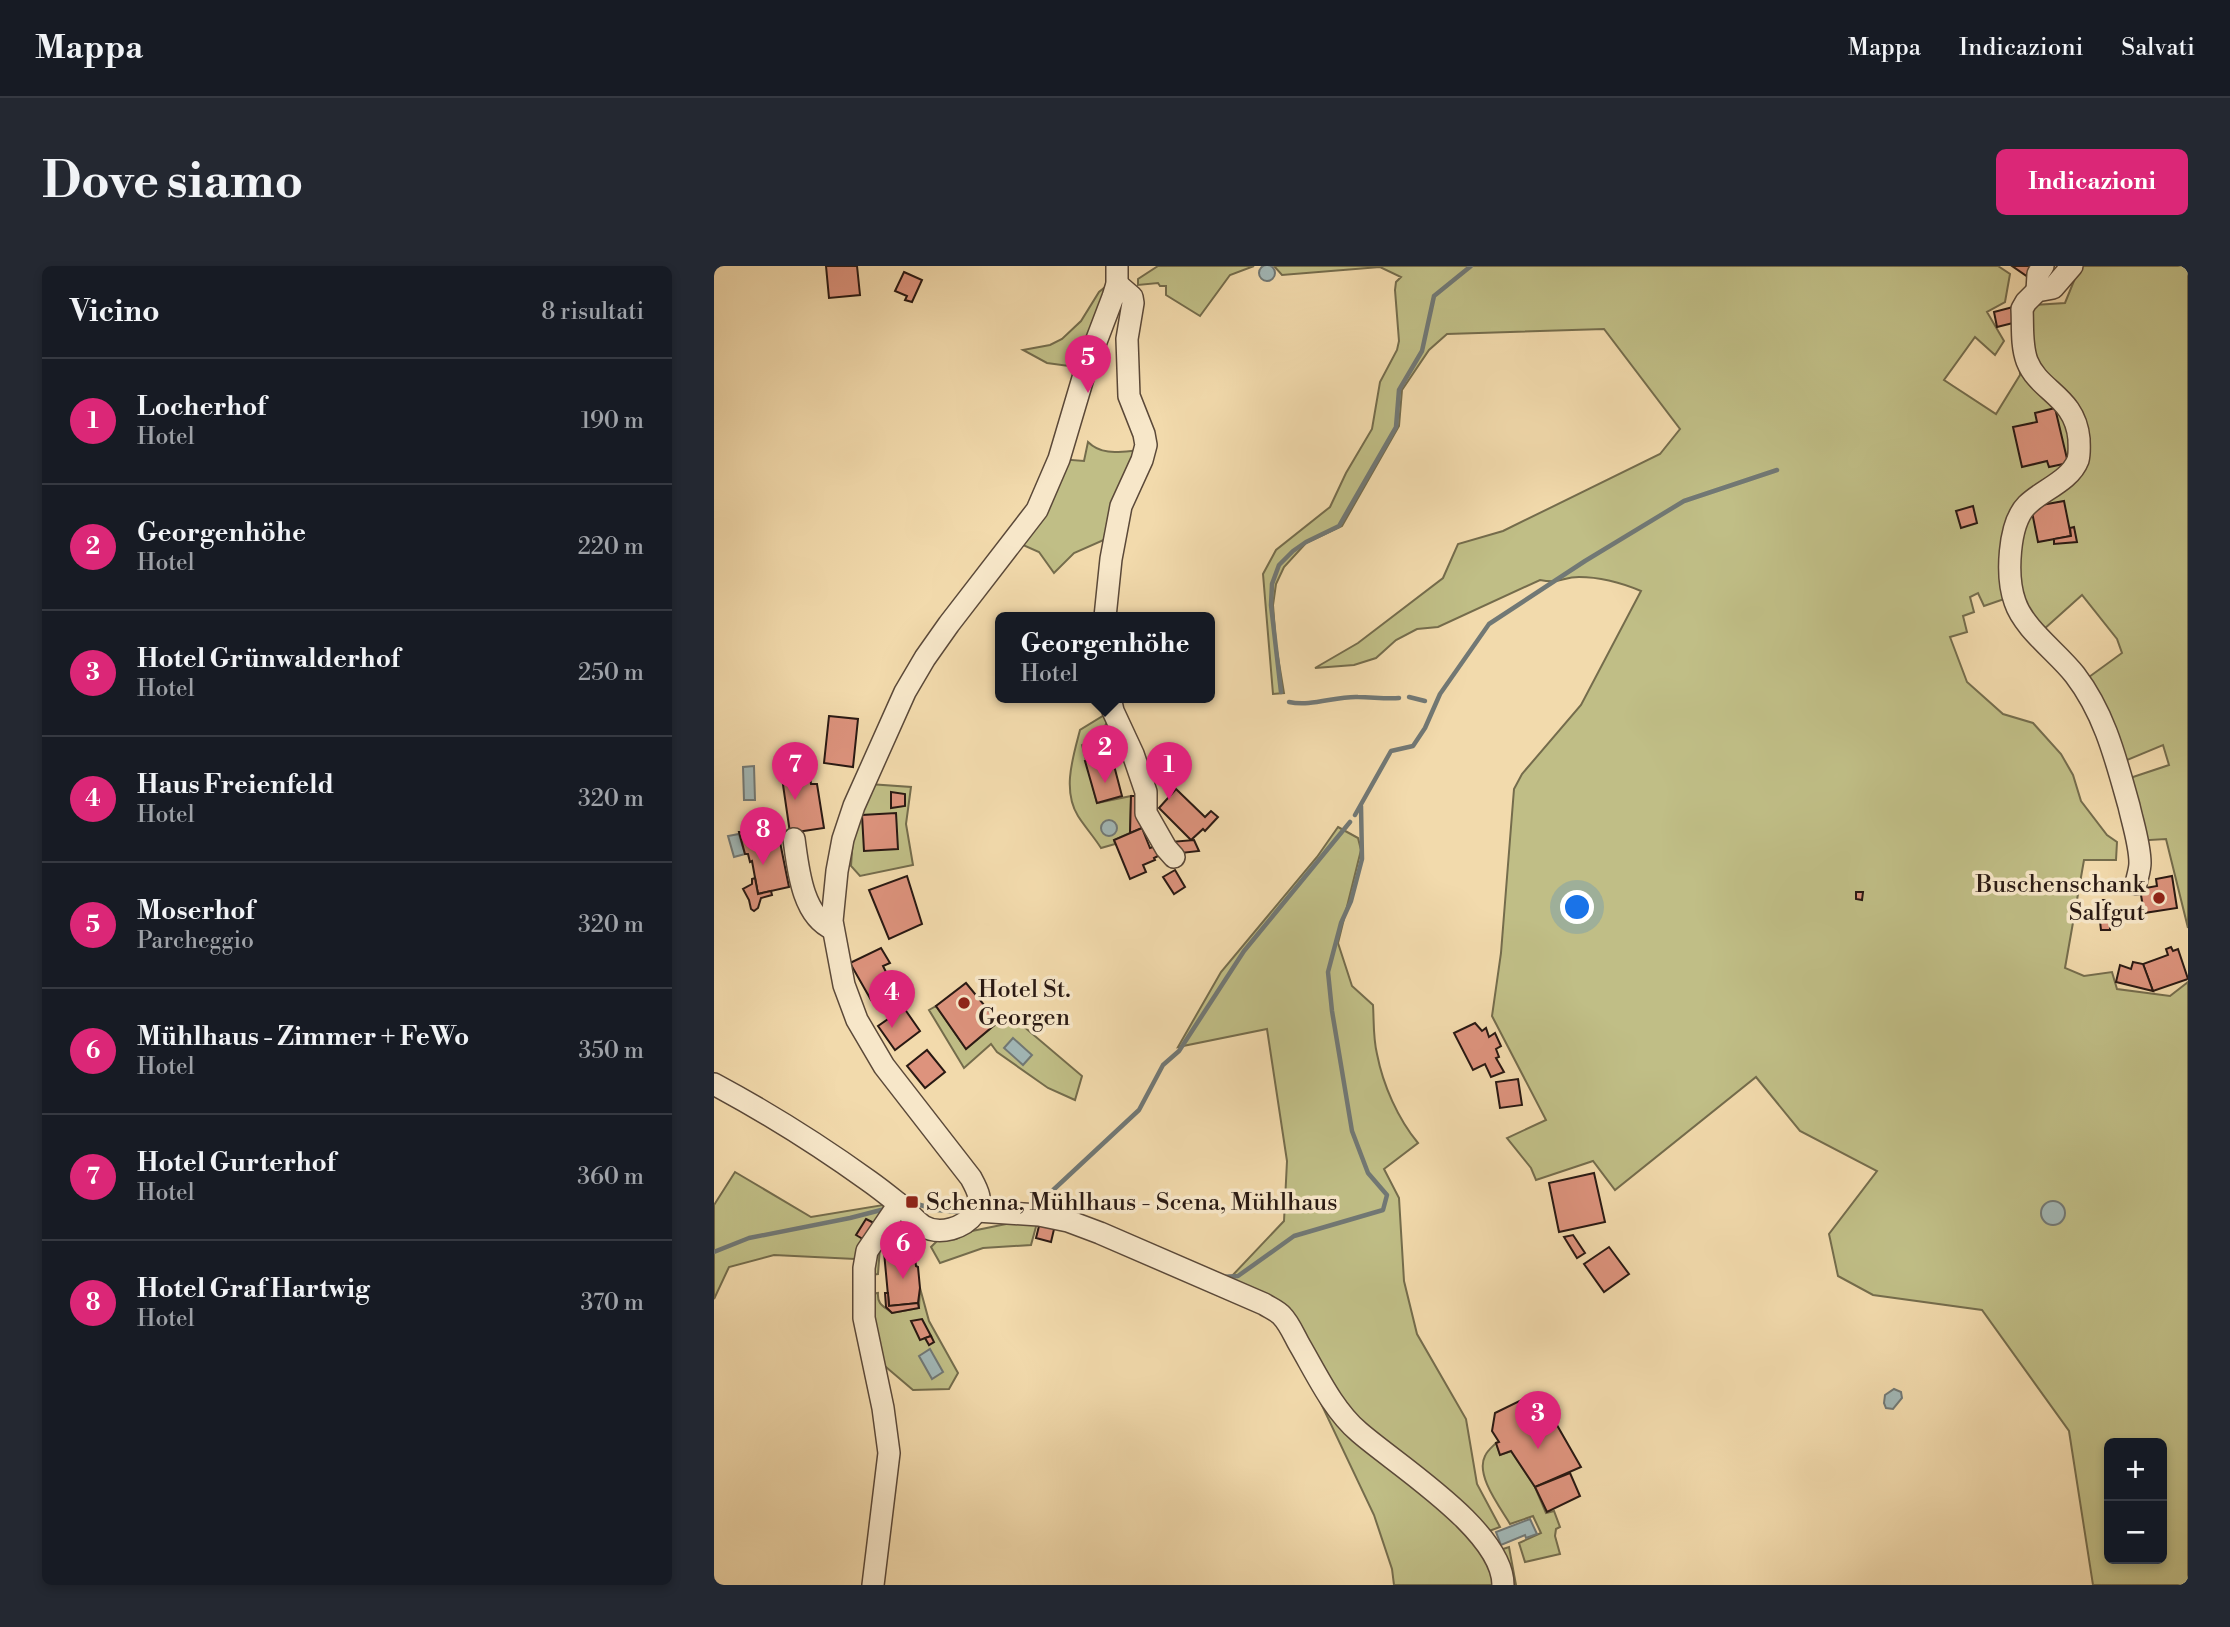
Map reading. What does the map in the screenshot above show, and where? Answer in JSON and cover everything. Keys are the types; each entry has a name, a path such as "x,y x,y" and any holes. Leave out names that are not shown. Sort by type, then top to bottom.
{"street":[{"path":"2037,291 2038,274 2043,266"},
{"path":"2072,266 2053,288 2037,291 2022,309 2027,360 2031,369 2073,416 2077,425 2079,448 2078,459 2071,471 2027,505 2018,517 2012,541 2012,589 2015,604 2023,616 2087,692 2114,749 2133,822 2140,863 2136,884"},
{"path":"1106,612 1111,559 1121,506 1137,474 1146,445 1129,397 1127,339 1133,309 1132,297 1117,275"},
{"path":"714,1084 819,1146 900,1204 923,1226 938,1230 954,1229 968,1221 977,1211 978,1192 971,1178 884,1066 857,1020 844,985 832,921 843,839 879,749 905,692 925,658 1037,510 1059,459 1117,275"},
{"path":"1112,703 1146,792 1146,813 1174,857"},
{"path":"794,839 802,891 823,925 833,929"},
{"path":"873,1585 889,1453 883,1408 864,1318 863,1268 867,1251 900,1204"},
{"path":"977,1211 1039,1215 1068,1221 1264,1304 1282,1316 1334,1402 1356,1430 1434,1491 1485,1541 1495,1557 1503,1577 1503,1585"}],"shaded area":[{"path":"1264,265 1270,265 1275,273 1273,279 1264,281 1259,276 1259,270"},
{"path":"1158,266 1254,266 1230,275 1200,316 1166,295 1166,286 1160,286 1158,283 1138,285 1138,279"},
{"path":"1274,266 1998,266 2010,274 2005,302 1987,312 2004,341 1995,355 1975,337 1944,380 1996,414 2020,375 2019,339 2034,305 2065,303 2080,266 2188,266 2188,928 2166,839 2133,841 2130,778 2169,765 2163,745 2115,765 2078,685 2122,653 2117,639 2082,595 2033,639 2007,598 1984,606 1978,593 1970,597 1974,612 1963,616 1967,632 1950,637 1967,682 2003,714 2033,723 2061,754 2073,775 2081,801 2107,835 2117,842 2116,860 2084,860 2065,968 2084,976 2112,972 2117,989 2170,996 2188,982 2188,1585 2093,1585 2069,1431 1982,1310 1873,1295 1838,1276 1829,1234 1877,1171 1800,1131 1756,1077 1615,1190 1593,1161 1536,1180 1531,1168 1507,1138 1546,1120 1492,1016 1501,953 1514,789 1522,774 1581,705 1641,591 1595,578 1540,580 1438,627 1417,629 1396,640 1376,658 1354,665 1315,668 1358,643 1443,578 1458,544 1503,531 1660,454 1680,429 1604,329 1447,334 1429,350 1402,390 1399,426 1342,526 1306,543 1284,567 1276,584 1273,605 1284,693 1273,694 1263,574 1276,550 1330,507 1372,429 1380,382 1399,341 1395,290 1396,282 1401,277 1380,267 1282,275"},
{"path":"1109,284 1076,367 1047,363 1023,350 1050,345 1062,339 1081,321 1099,292"},
{"path":"1088,442 1100,450 1143,450 1115,535 1074,553 1054,573 1039,552 1014,541 1059,459 1084,461"},
{"path":"1106,714 1110,724 1106,724 1099,738 1082,745 1097,803 1131,796 1130,833 1114,840 1115,844 1101,848 1073,806 1070,773 1080,730"},
{"path":"1161,758 1168,779 1158,782 1151,761"},
{"path":"754,766 755,800 744,800 743,767"},
{"path":"869,784 911,787 906,824 913,865 860,876 851,866 854,823"},
{"path":"1106,820 1112,820 1117,828 1115,834 1106,836 1101,831 1101,825"},
{"path":"1338,827 1358,838 1361,850 1338,943 1352,986 1373,1005 1375,1042 1383,1078 1392,1101 1418,1143 1384,1169 1399,1198 1404,1281 1417,1334 1466,1419 1477,1484 1500,1527 1489,1531 1500,1550 1509,1547 1516,1585 1394,1585 1392,1569 1374,1515 1290,1338 1230,1278 1284,1221 1287,1161 1267,1029 1178,1047 1221,972 1317,857"},
{"path":"739,834 745,854 734,857 728,836"},
{"path":"936,1006 966,1049 998,1022 994,1016 1001,1012 1009,1014 1082,1076 1075,1100 1048,1088 997,1052 991,1044 964,1068 929,1010"},
{"path":"1013,1038 1032,1055 1023,1065 1004,1048"},
{"path":"735,1172 811,1217 883,1205 888,1216 855,1259 774,1255 729,1267 714,1299 714,1205"},
{"path":"2053,1201 2064,1208 2065,1213 2058,1224 2053,1225 2042,1218 2041,1213 2048,1202"},
{"path":"892,1217 898,1221 880,1247 878,1274 870,1275 870,1294 878,1293 880,1303 892,1313 919,1308 920,1288 929,1321 958,1373 949,1389 913,1390 873,1356 864,1318 864,1268 878,1234"},
{"path":"1011,1223 1037,1223 1031,1245 983,1248 940,1263 931,1247 938,1240 956,1239 972,1231"},
{"path":"930,1349 943,1372 932,1379 919,1356"},
{"path":"1894,1389 1901,1392 1902,1398 1893,1409 1886,1408 1885,1395"},
{"path":"1496,1443 1500,1455 1511,1451 1535,1487 1546,1513 1554,1511 1560,1527 1556,1529 1555,1536 1560,1554 1525,1562 1519,1543 1541,1533 1533,1516 1510,1524 1490,1491 1483,1464 1486,1454"},
{"path":"1530,1519 1537,1534 1526,1538 1525,1535 1501,1545 1496,1532"}],"building":[{"path":"826,266 857,266 860,295 829,298"},
{"path":"2012,266 2035,266 2028,277"},
{"path":"904,272 922,280 912,302 905,300 907,296 895,291"},
{"path":"2013,307 2017,322 1997,327 1994,312"},
{"path":"2055,408 2068,463 2049,467 2047,461 2022,467 2013,427 2037,422 2035,413"},
{"path":"2064,501 2071,536 2038,542 2031,507"},
{"path":"1973,506 1977,523 1961,528 1956,511"},
{"path":"2074,527 2077,542 2054,544 2054,539 2071,536 2070,528"},
{"path":"829,716 858,719 853,767 824,763"},
{"path":"807,753 811,784 817,784 824,828 790,833 779,757"},
{"path":"1111,754 1122,796 1097,803 1085,761"},
{"path":"1176,789 1205,817 1211,811 1218,817 1205,831 1203,829 1191,840 1159,808"},
{"path":"891,792 905,794 905,806 891,808"},
{"path":"1131,796 1142,796 1142,828 1130,833"},
{"path":"896,813 898,849 864,851 862,815"},
{"path":"1142,828 1150,848 1156,846 1160,855 1143,865 1146,872 1130,879 1114,840"},
{"path":"739,832 767,832 771,844 780,842 789,887 758,894 752,861 750,862 748,854 745,854"},
{"path":"1194,840 1199,851 1181,853 1170,842"},
{"path":"1175,870 1185,887 1174,894 1163,877"},
{"path":"907,876 922,924 889,939 869,890"},
{"name":"Buschenschank Salfgut","path":"2172,876 2177,908 2144,913 2140,889 2157,886 2156,879"},
{"path":"755,878 758,894 771,891 772,895 761,898 754,911 743,889 752,884 752,879"},
{"path":"1856,892 1863,892 1862,900 1856,899"},
{"path":"2097,900 2107,900 2108,918 2098,919"},
{"path":"2110,920 2110,930 2101,930 2100,921"},
{"path":"2171,947 2173,951 2178,949 2188,979 2153,991 2143,964 2168,955 2166,949"},
{"path":"881,948 890,963 883,966 894,988 897,986 902,995 882,1005 878,997 871,1000 850,963"},
{"path":"2133,962 2143,964 2153,991 2116,982 2120,965 2131,969"},
{"path":"966,983 998,1022 966,1049 936,1006"},
{"path":"904,1008 920,1031 895,1050 878,1026"},
{"path":"1475,1023 1482,1031 1486,1028 1489,1037 1495,1033 1501,1046 1496,1049 1499,1057 1496,1058 1504,1072 1491,1077 1485,1064 1473,1070 1454,1033"},
{"path":"927,1050 945,1072 925,1088 907,1066"},
{"path":"1518,1079 1522,1105 1500,1108 1496,1082"},
{"path":"1594,1173 1605,1222 1559,1232 1549,1183"},
{"path":"866,1219 876,1224 868,1242 856,1235"},
{"path":"1040,1222 1055,1225 1051,1242 1036,1238"},
{"path":"1573,1235 1585,1253 1577,1258 1564,1237"},
{"path":"1609,1247 1629,1274 1604,1292 1584,1264"},
{"path":"914,1249 920,1288 918,1303 889,1306 884,1252"},
{"path":"885,1293 888,1293 889,1306 918,1303 919,1308 892,1313 886,1307"},
{"path":"922,1319 931,1336 920,1340 911,1321"},
{"path":"931,1336 934,1342 929,1345 925,1338"},
{"path":"1532,1395 1542,1415 1550,1413 1581,1467 1535,1487 1511,1451 1500,1455 1496,1443 1499,1442 1492,1431 1495,1413"},
{"path":"1570,1473 1580,1496 1547,1512 1535,1487"}],"waterway":[{"path":"1281,692 1271,605 1272,584 1279,565 1306,542 1339,526 1396,427 1399,390 1422,351 1434,296 1471,266"},
{"path":"1355,815 1391,751 1413,746 1425,728 1440,694 1489,624 1684,501 1777,470"},
{"path":"1289,702 1306,703 1350,697 1399,698"},
{"path":"1409,697 1425,701"},
{"path":"1222,1277 1238,1276 1294,1236 1383,1210 1387,1195 1368,1173 1352,1131 1328,972 1362,859 1361,806"},
{"path":"1036,1206 1139,1110 1163,1065 1179,1051 1244,951 1350,822"},
{"path":"917,1204 937,1210 960,1212"},
{"path":"714,1252 749,1238 885,1209"}],"place":[{"name":"Moserhof","path":"1088,393"},
{"name":"Georgenhöhe","path":"1105,783"},
{"name":"Hotel Gurterhof","path":"795,800"},
{"name":"Locherhof","path":"1169,800"},
{"name":"Hotel Graf Hartwig","path":"763,865"},
{"name":"Buschenschank Salfgut","path":"2159,898"},
{"name":"Hotel St. Georgen","path":"964,1003"},
{"name":"Haus Freienfeld","path":"892,1028"},
{"name":"Schenna, Mühlhaus - Scena, Mühlhaus","path":"912,1202"},
{"name":"Mühlhaus - Zimmer + FeWo","path":"903,1279"},
{"name":"Hotel Grünwalderhof","path":"1538,1449"}]}
